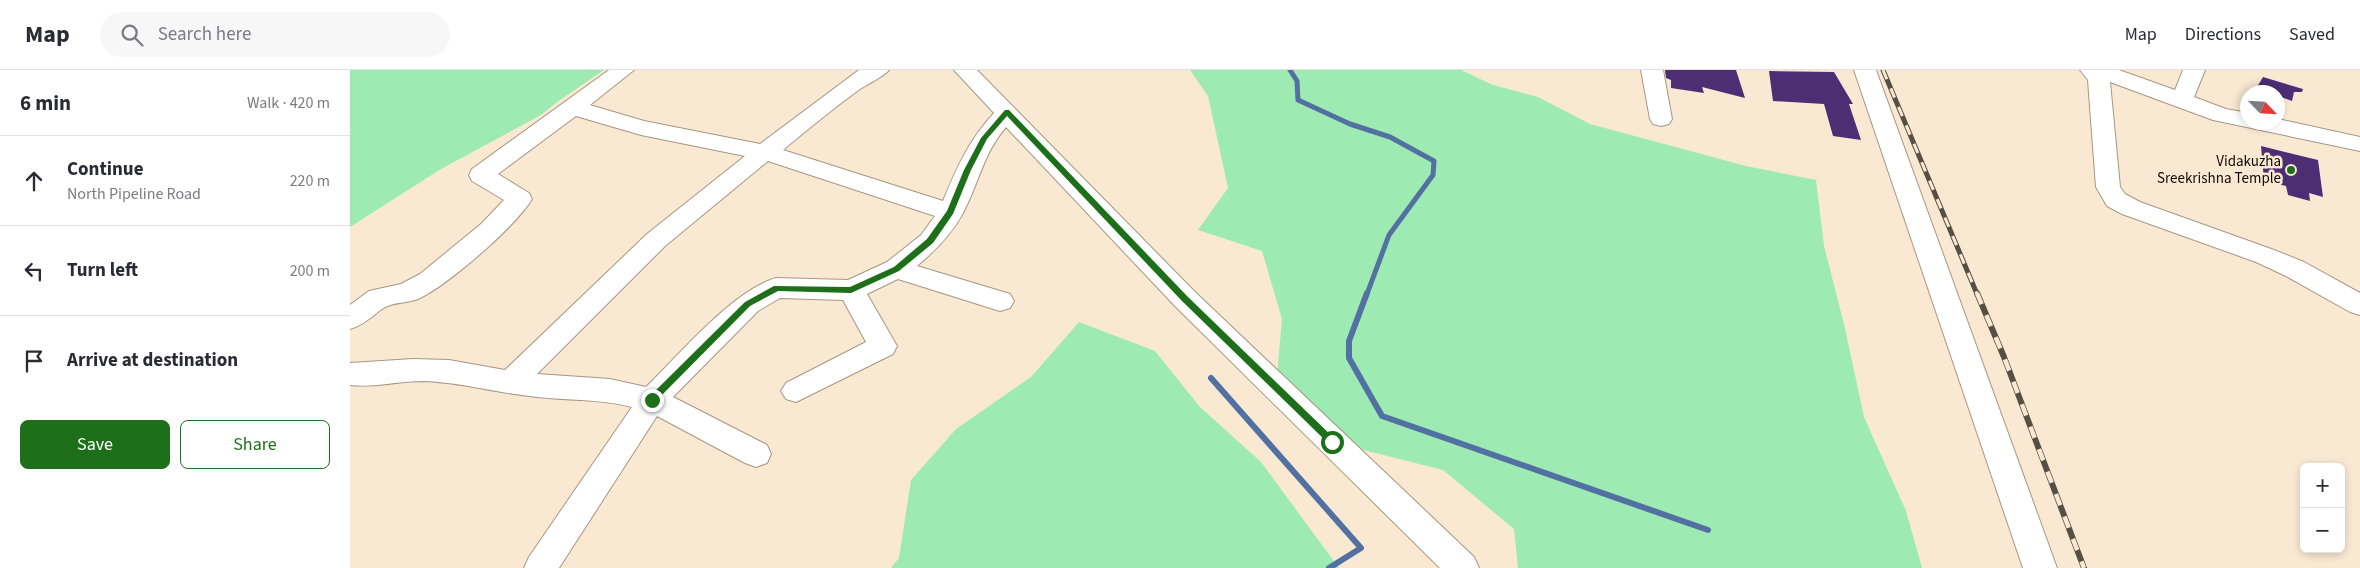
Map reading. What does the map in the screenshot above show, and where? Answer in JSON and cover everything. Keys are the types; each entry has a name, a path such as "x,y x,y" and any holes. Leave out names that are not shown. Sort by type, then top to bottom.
{"street":[{"path":"350,319 379,298 408,292 429,281 490,230 520,199 481,175 623,70"},
{"path":"511,382 656,240 845,90 869,73 878,70"},
{"path":"965,70 1185,299 1462,568"},
{"path":"1652,70 1661,119"},
{"path":"1865,70 2011,490 2040,568"},
{"path":"2091,70 2099,79 2108,187 2116,200 2131,208 2295,269 2360,305"},
{"path":"2099,70 2121,74 2221,115 2240,119"},
{"path":"2182,100 2194,70"},
{"path":"572,107 641,128 765,152 951,212"},
{"path":"541,568 652,400 748,304 776,288 851,290 896,269 930,241 951,212 968,170 984,138 1007,112"},
{"path":"2285,128 2360,144"},
{"path":"896,269 1000,301"},
{"path":"796,391 883,346 851,290"},
{"path":"350,374 360,375 413,370 449,371 511,382 610,390 652,400 756,454"}],"green space":[{"path":"350,70 604,70 541,115 441,169 350,227"},
{"path":"1190,70 1461,70 1493,85 1538,97 1590,124 1746,166 1816,180 1824,246 1844,324 1864,417 1906,511 1922,568 1518,568 1514,529 1443,470 1332,442 1276,387 1282,319 1262,251 1198,230 1228,188 1208,96"},
{"path":"1079,322 1155,351 1200,407 1261,462 1339,568 891,568 899,558 911,480 956,429 1031,377"}],"building":[{"path":"1665,70 1736,70 1745,98 1702,87 1704,93 1671,88 1671,80 1666,78"},
{"path":"1769,71 1834,72 1853,104 1849,104 1861,140 1833,136 1824,104 1773,101"},
{"path":"2263,77 2303,89 2302,92 2294,92 2292,101 2285,98 2285,85 2258,85"},
{"name":"Vidakuzha Sreekrishna Temple","path":"2261,146 2318,160 2323,197 2309,193 2310,201 2288,195 2286,186 2264,181"}],"waterway":[{"path":"1290,70 1297,81 1298,100 1350,124 1390,137 1434,161 1433,175 1389,235 1367,294"},
{"path":"1367,293 1349,341 1349,358 1382,416 1708,530"},
{"path":"1211,378 1361,548 1329,568"}],"railway":[{"path":"1883,70 1977,294"},
{"path":"1977,293 2004,357 2084,568"}],"place":[{"name":"Vidakuzha Sreekrishna Temple","path":"2291,170"}],"route":[{"path":"652,400 748,304 776,288 851,290 896,269 930,241 951,212 968,170 984,138 1007,112 1185,299 1332,442"}]}
